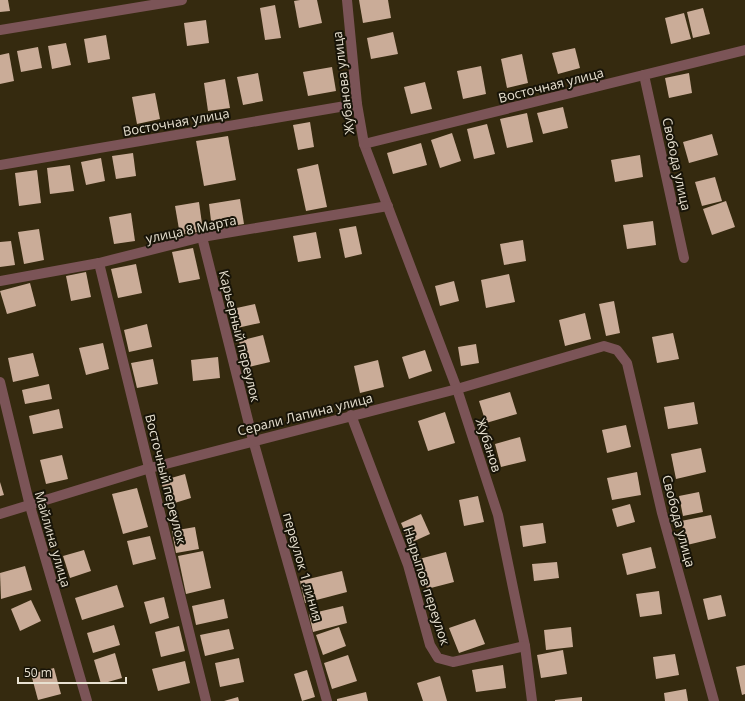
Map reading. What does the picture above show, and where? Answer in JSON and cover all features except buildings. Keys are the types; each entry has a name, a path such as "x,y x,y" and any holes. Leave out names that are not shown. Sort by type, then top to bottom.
{"street":[{"path":"0,30 182,0"},
{"name":"Жубанова улица","path":"347,0 357,104 364,144 388,206"},
{"name":"Восточная улица","path":"364,144 745,50"},
{"name":"Свобода улица","path":"644,75 684,258"},
{"name":"Восточная улица","path":"0,165 357,104"},
{"name":"улица 8 Марта","path":"0,281 99,263 202,237 388,206"},
{"name":"Жубанов","path":"388,206 457,389 498,515 525,646 532,701"},
{"name":"Карьерный переулок","path":"202,237 253,440"},
{"name":"Восточный переулок","path":"99,263 206,701"},
{"name":"Серали Лапина улица","path":"0,514 150,468 253,440 457,389 604,346 618,350"},
{"name":"Свобода улица","path":"618,350 627,363 662,513 714,701"},
{"name":"Майлина улица","path":"0,382 30,506 87,701"},
{"name":"Нырыпов переулок","path":"351,415 408,565 430,645 438,658 453,662 525,646"},
{"name":"переулок 1 линия","path":"253,440 327,701"}]}
